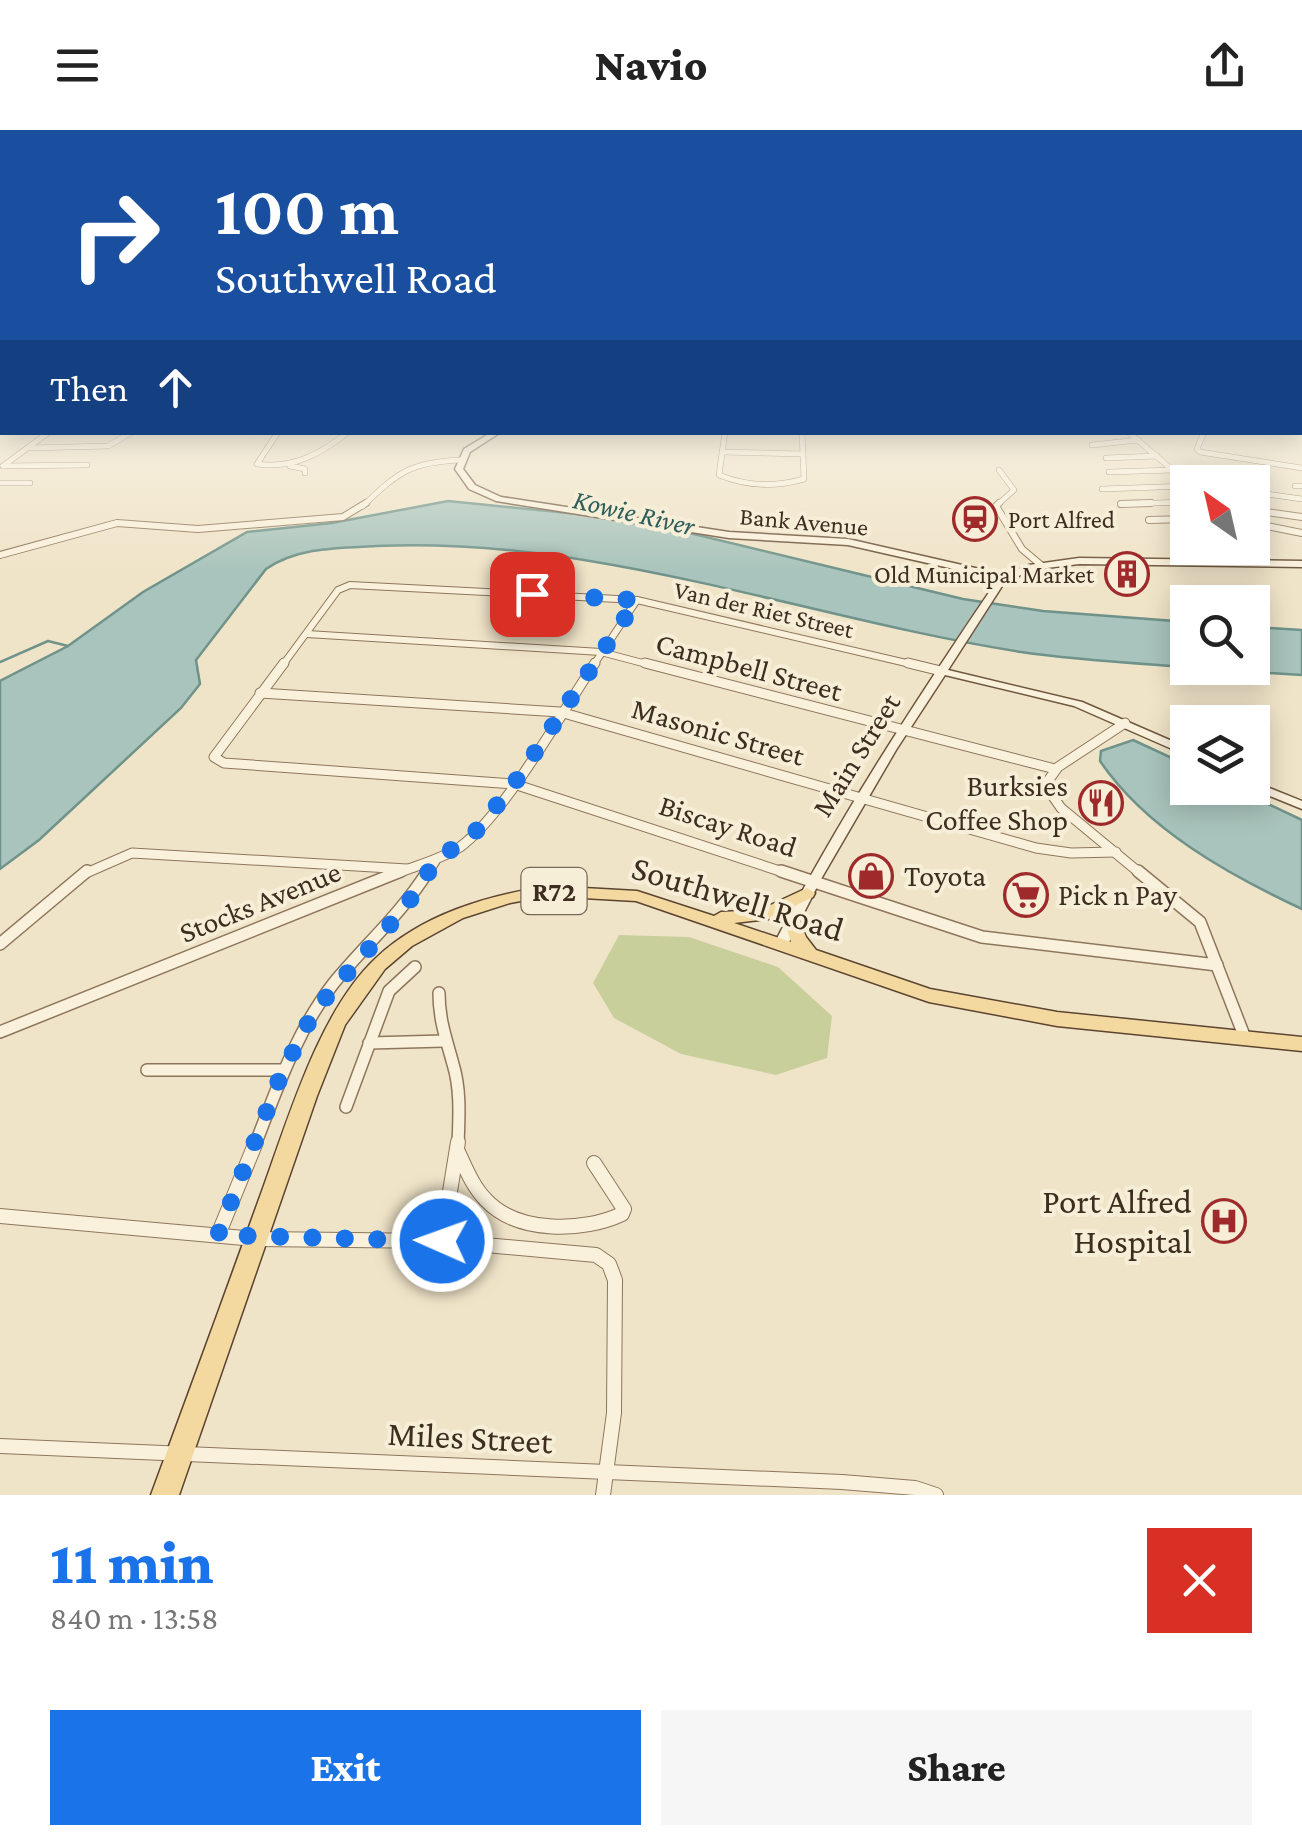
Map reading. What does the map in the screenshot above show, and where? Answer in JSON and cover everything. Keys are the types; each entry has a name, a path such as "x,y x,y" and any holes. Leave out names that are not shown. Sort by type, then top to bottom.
{"main road":[{"path":"712,919 764,915 810,886"},
{"name":"Southwell Road","path":"165,1495 337,1022 364,982 406,942 475,908 548,891 637,896 952,1000 1056,1019 1302,1044"},
{"path":"793,923 798,940 809,953"}],"street":[{"path":"2,468 33,445"},
{"path":"29,448 110,445"},
{"path":"269,445 256,462 288,465 305,469 306,473"},
{"path":"288,465 314,457 331,445"},
{"path":"0,553 117,522 198,529 344,517 360,510 386,482 404,470 430,462 462,460 477,445"},
{"path":"723,445 719,475 726,479 784,484 803,480"},
{"path":"803,445 804,494"},
{"path":"1144,445 1170,467"},
{"path":"1199,445 1200,452 1302,468"},
{"path":"722,452 803,454"},
{"path":"1106,458 1157,456"},
{"name":"Bank Avenue","path":"462,460 459,473 467,483 511,502 716,533 855,543 1005,578"},
{"path":"2,468 87,466"},
{"path":"1000,470 1014,490 996,506 1022,550 1040,565"},
{"path":"1109,472 1170,470"},
{"path":"0,483 30,483"},
{"path":"1102,489 1170,485"},
{"path":"1270,495 1302,499"},
{"path":"1121,504 1170,503"},
{"path":"1270,512 1302,516"},
{"path":"1149,520 1170,520"},
{"path":"1270,527 1302,533"},
{"path":"1005,578 1040,565 1088,560 1302,564"},
{"name":"Main Street","path":"781,944 810,886 902,730 986,599 1005,578"},
{"name":"Van der Riet Street","path":"338,590 357,585 637,600 941,671"},
{"path":"260,692 338,590"},
{"name":"Stocks Avenue","path":"0,1032 437,859 472,836 514,784 637,600"},
{"name":"Campbell Street","path":"307,634 601,652 1055,770"},
{"path":"941,671 1058,698 1170,745"},
{"name":"Masonic Street","path":"260,692 560,712 1036,848 1116,852"},
{"name":"Biscay Road","path":"260,692 216,750 214,757 218,761 514,784 810,886 1006,943 1218,966"},
{"path":"1125,724 1055,770 1046,783 1050,797 1196,918 1206,934 1245,1038"},
{"path":"1270,791 1302,804"},
{"path":"1096,852 1099,838"},
{"path":"0,944 89,870 132,852 410,869"},
{"path":"218,1235 283,1070 315,1010 404,909 437,859"},
{"path":"346,1107 390,990 415,966"},
{"path":"439,993 439,1023 459,1085 458,1152 442,1241"},
{"path":"369,1043 444,1041"},
{"path":"147,1070 283,1070"},
{"path":"458,1152 483,1197 495,1208 543,1223 593,1226 622,1214 624,1209 594,1162"},
{"path":"0,1216 255,1239 442,1241 590,1254 608,1264 615,1280 614,1414 603,1495"},
{"name":"Miles Street","path":"0,1446 860,1483 915,1488 936,1495"}],"green space":[{"path":"619,935 689,937 778,967 832,1016 827,1058 776,1075 681,1054 614,1018 593,983"}],"water":[{"name":"Kowie River","path":"448,501 608,517 963,599 1043,611 1170,621 1170,666 1021,652 700,582 540,554 458,546 319,550 291,556 266,569 196,660 200,684 181,708 39,840 0,869 0,681 68,646 143,592 247,532 332,523"},
{"path":"1270,628 1302,630 1302,675 1270,673"},
{"path":"1133,740 1170,757 1170,805 1270,805 1302,820 1302,909 1218,865 1165,829 1119,785 1100,761 1101,751"}],"waterway":[{"path":"0,662 48,641 68,646"}],"place":[{"name":"Port Alfred","path":"975,519"},
{"name":"Old Municipal Market","path":"1127,574"},
{"name":"Burksies Coffee Shop","path":"1101,803"},
{"name":"Toyota","path":"871,876"},
{"name":"Pick n Pay","path":"1026,895"},
{"name":"Port Alfred Hospital","path":"1224,1221"}],"route":[{"path":"442,1241 255,1239 218,1235 281,1075 315,1010 333,985 404,909 437,859 472,836 514,784 637,600 532,594"}]}
